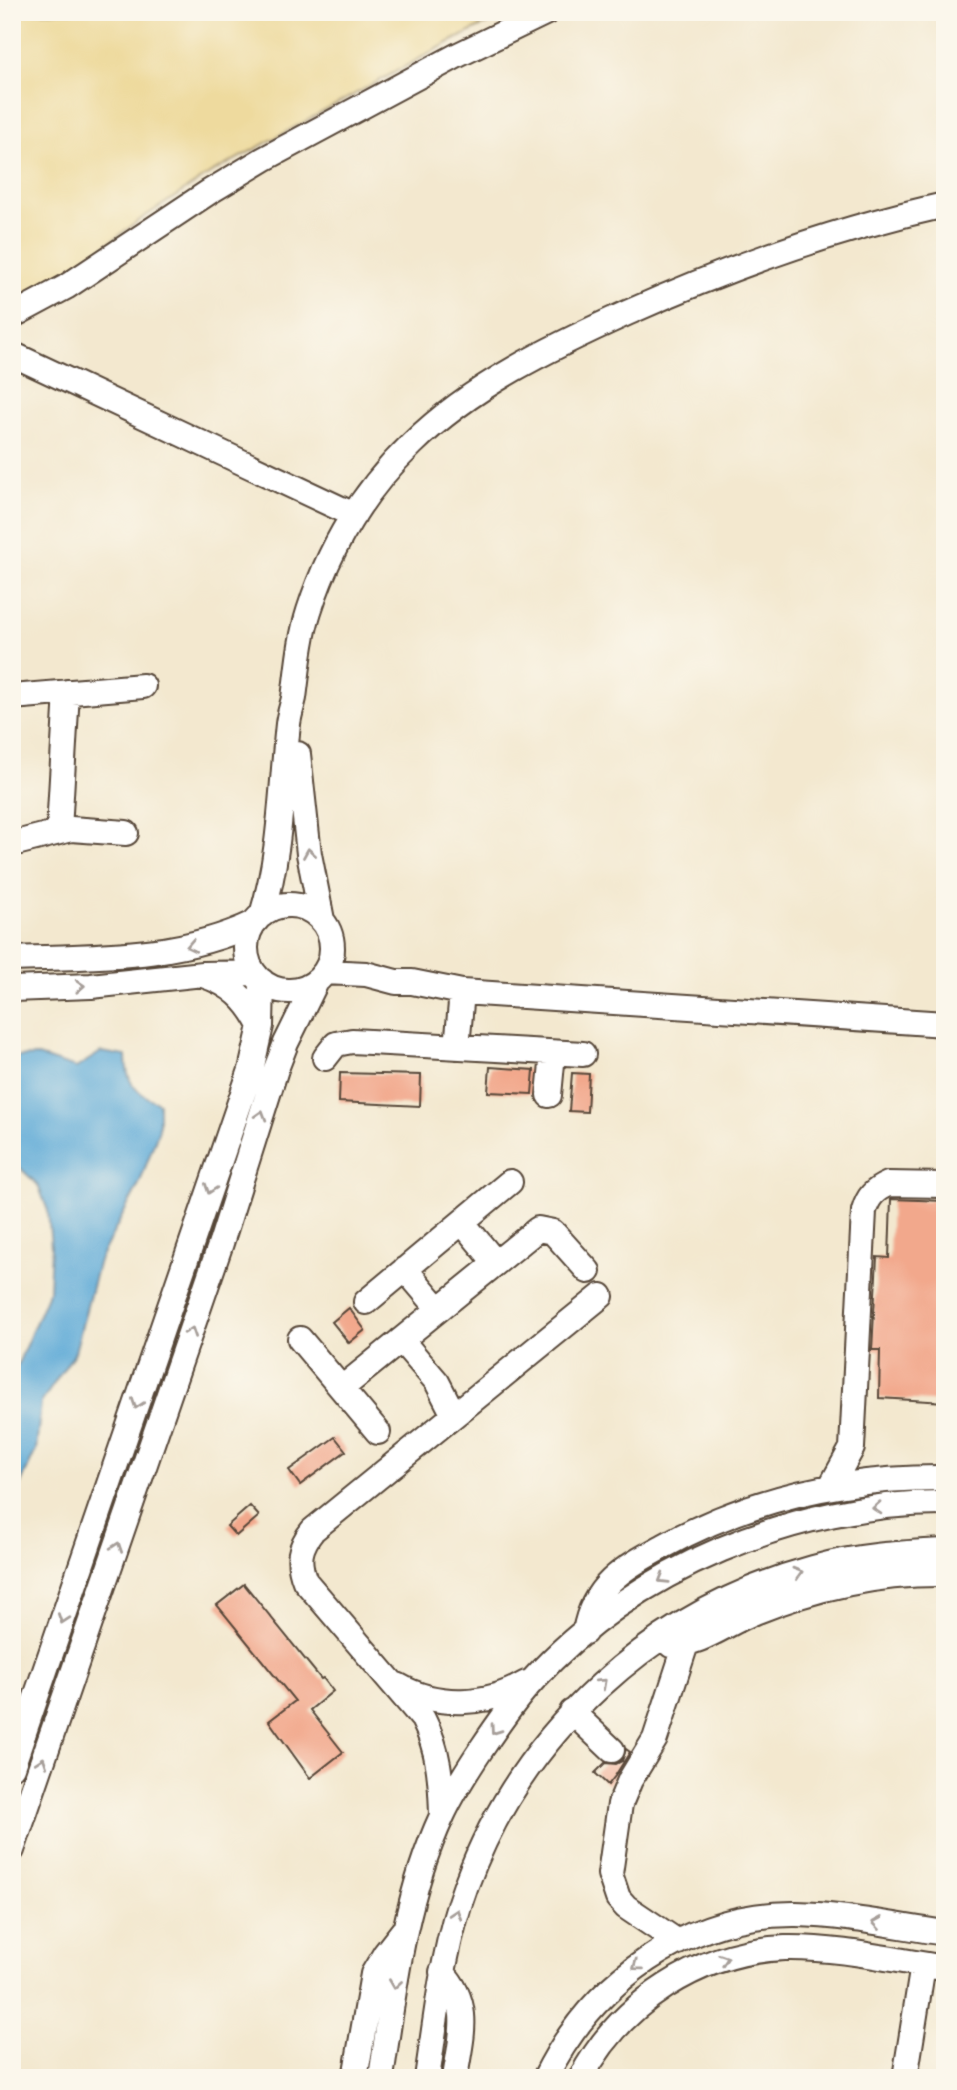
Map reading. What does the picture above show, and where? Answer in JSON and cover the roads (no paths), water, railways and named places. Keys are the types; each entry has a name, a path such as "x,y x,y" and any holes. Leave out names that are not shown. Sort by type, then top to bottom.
{"street":[{"path":"354,515 197,443 21,357 16,314 66,288 209,192 264,159 458,55 547,12"},
{"path":"945,205 840,232 759,259 653,302 552,349 474,395 431,426 393,463 354,515 326,566 308,614 288,720 276,852 258,919 248,935 246,948 248,961 258,977 274,989 289,992 303,989 321,977 366,974 396,982 412,982 462,992 945,1024"},
{"path":"12,697 143,686"},
{"path":"59,830 67,692"},
{"path":"12,1850 221,1243 276,1069 286,1042 330,962 332,939 322,920 303,813 293,700"},
{"path":"12,844 59,830 126,833"},
{"path":"12,959 155,952 206,943 258,919 271,909 293,905 304,907 322,920"},
{"path":"12,989 135,982 203,974 258,977"},
{"path":"203,974 232,988 254,1012 261,1026"},
{"path":"12,1767 251,1070 261,1026 258,977"},
{"path":"457,1047 462,992"},
{"path":"326,1058 329,1050 343,1041 583,1054"},
{"path":"549,1095 553,1053"},
{"path":"366,1302 510,1182"},
{"path":"831,1486 852,1448 866,1202 879,1188 888,1184 945,1185"},
{"path":"462,1222 495,1262"},
{"path":"342,1388 534,1232 544,1229 553,1232 588,1271"},
{"path":"405,1269 439,1309"},
{"path":"442,1815 440,1766 430,1734 413,1706 304,1581 299,1554 304,1541 313,1530 601,1296"},
{"path":"300,1339 378,1432"},
{"path":"401,1340 432,1375 454,1415"},
{"path":"852,1448 866,1466 883,1481"},
{"path":"585,1632 597,1596 614,1577 680,1537 723,1517 773,1500 831,1486 945,1478"},
{"path":"381,2078 406,1928 442,1815 493,1731 534,1679 585,1632 642,1591 703,1558 793,1523 857,1509 945,1503"},
{"path":"723,1517 763,1533"},
{"path":"427,2078 443,1972 452,1928 466,1886 503,1805 527,1768 572,1712 617,1669 653,1642 730,1598 771,1581 814,1568 869,1557 945,1551"},
{"path":"653,1642 685,1644 766,1607 822,1589 896,1576 945,1574"},
{"path":"678,1941 626,1907 618,1898 610,1874 620,1804 655,1739 685,1644"},
{"path":"388,1679 423,1696 465,1701 499,1696 534,1679"},
{"path":"572,1712 612,1750"},
{"path":"545,2078 567,2037 598,1999 635,1967 678,1941 734,1922 793,1914 839,1917 945,1933"},
{"path":"355,2078 373,1974 406,1928"},
{"path":"581,2078 600,2046 633,2011 671,1982 715,1962 738,1955 785,1948 833,1951 934,1967 905,2078"},
{"path":"443,1972 457,1990 463,2012 455,2078"}],"water":[{"path":"101,1052 126,1056 133,1086 159,1103 159,1129 140,1182 99,1260 75,1352 41,1403 36,1450 12,1503 12,1378 49,1291 51,1247 48,1211 38,1185 14,1162 12,1057 38,1056 76,1068"}]}
